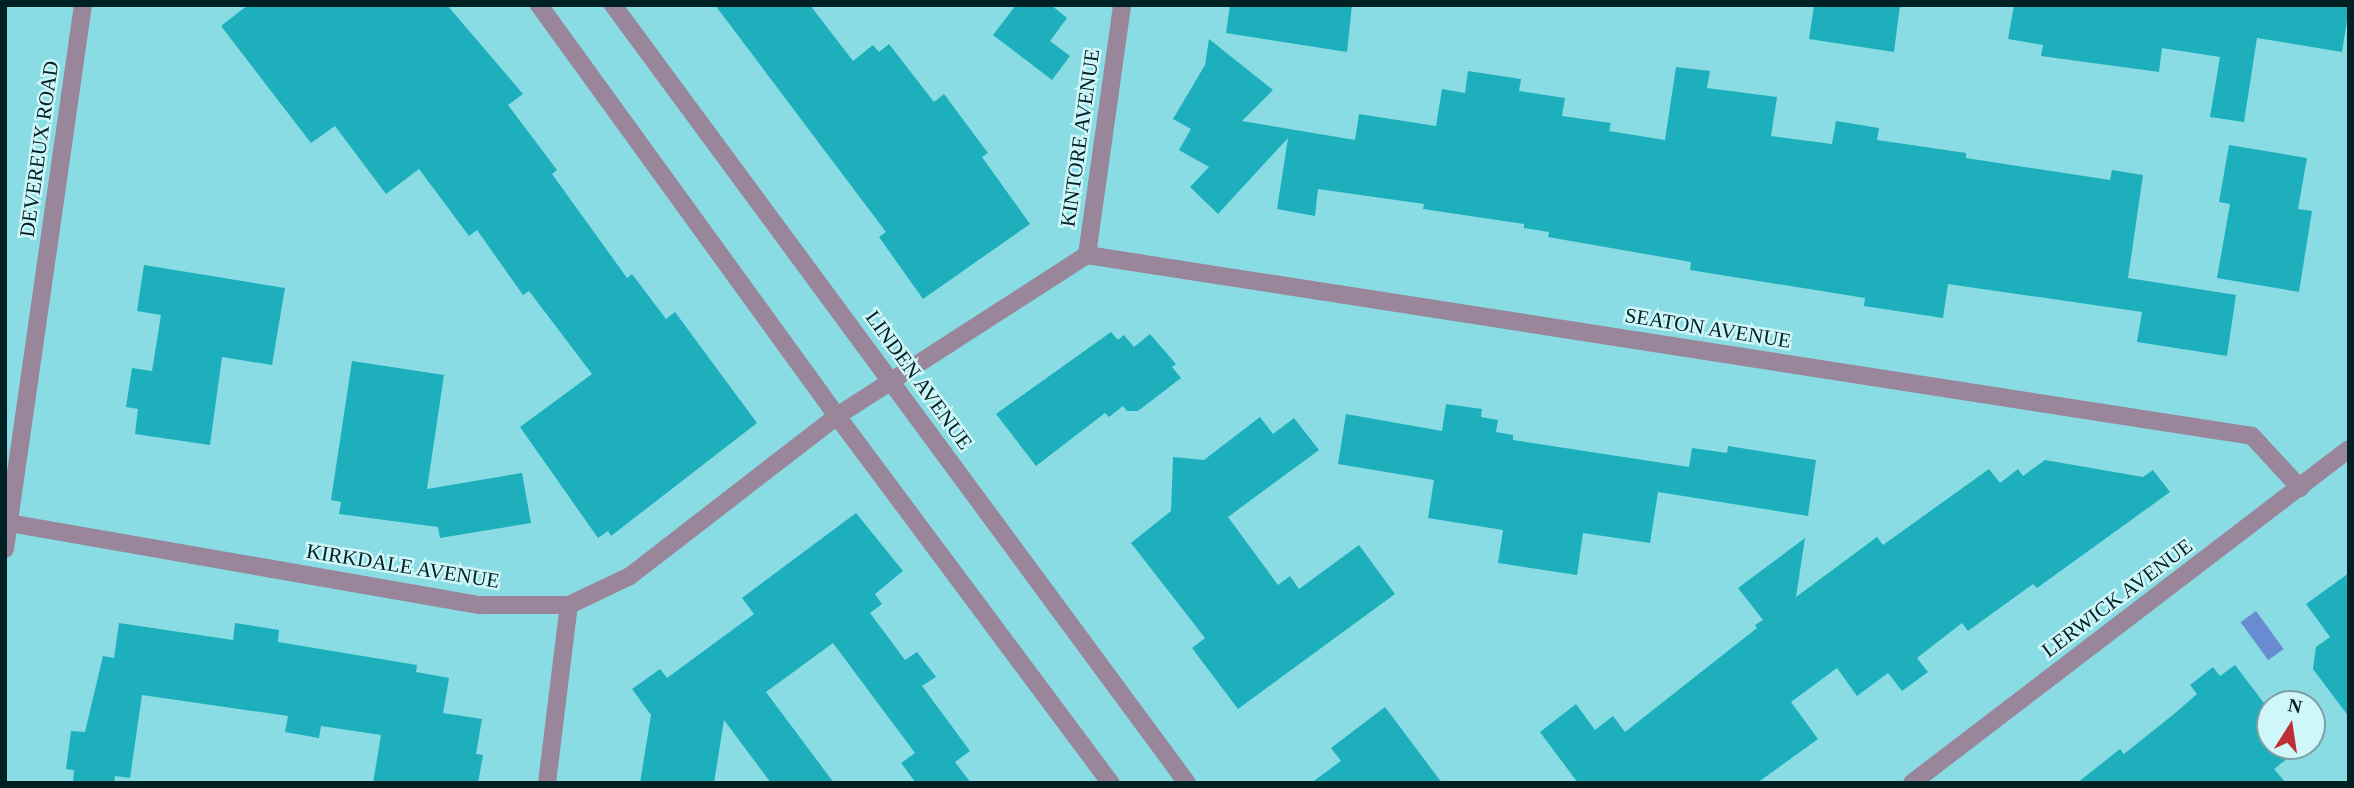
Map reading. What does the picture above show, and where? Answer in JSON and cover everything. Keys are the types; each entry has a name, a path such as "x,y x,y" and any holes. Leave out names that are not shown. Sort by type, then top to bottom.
{"street":[{"name":"DEVEREUX ROAD","path":"5,549 83,5"},
{"path":"539,5 837,416 1111,783"},
{"name":"LINDEN AVENUE","path":"613,5 1187,783"},
{"name":"KINTORE AVENUE","path":"890,379 1087,255 1122,5"},
{"name":"SEATON AVENUE","path":"1087,255 2252,436 2300,488"},
{"name":"KIRKDALE AVENUE","path":"9,523 481,605 569,605 631,576 837,416 890,379"},
{"name":"LERWICK AVENUE","path":"1912,783 2349,449"},
{"path":"547,783 569,605"}],"water":[{"path":"2256,611 2284,649 2268,660 2241,622"}],"building":[{"path":"248,5 447,5 523,94 508,105 557,170 552,174 627,278 632,274 666,319 675,312 757,423 611,536 608,531 598,538 520,427 592,374 529,291 523,295 477,230 469,236 419,169 386,194 335,126 311,143 221,26"},
{"path":"715,5 810,5 853,61 873,45 879,52 889,44 934,102 944,94 988,153 982,157 1030,224 923,299 879,237 886,232"},
{"path":"1016,5 1051,5 1067,18 1050,41 1070,56 1052,80 993,35"},
{"path":"1230,5 1352,5 1347,52 1226,33"},
{"path":"1814,5 1900,5 1894,52 1809,39"},
{"path":"2014,5 2349,5 2349,8 2342,52 2257,38 2244,122 2210,117 2220,57 2162,48 2159,72 2041,56 2043,45 2008,39"},
{"path":"1209,39 1273,90 1242,121 1355,140 1359,114 1436,126 1442,89 1465,93 1468,71 1521,79 1519,91 1565,98 1562,116 1611,123 1609,131 1665,140 1676,67 1710,71 1707,88 1777,97 1771,136 1832,144 1836,121 1879,128 1877,140 1966,153 1966,158 2110,180 2112,170 2143,175 2128,278 2236,295 2227,356 2137,342 2142,312 1948,284 1943,318 1864,306 1865,298 1690,270 1691,262 1548,237 1549,232 1524,228 1524,224 1423,209 1424,204 1318,189 1315,216 1277,209 1288,138 1218,214 1190,187 1209,167 1179,150 1191,129 1173,119 1205,65"},
{"path":"2229,145 2307,158 2298,209 2312,211 2299,292 2217,278 2230,204 2219,202"},
{"path":"144,265 285,288 272,365 222,357 210,445 135,434 138,409 126,407 132,368 152,371 161,315 137,311"},
{"path":"1111,332 1118,340 1124,335 1134,347 1150,334 1176,364 1172,367 1181,378 1138,411 1127,411 1123,406 1109,417 1105,413 1036,466 996,414"},
{"path":"352,361 444,375 427,489 522,473 531,523 440,538 438,527 339,514 341,502 331,500"},
{"path":"1446,404 1482,409 1481,417 1498,420 1496,432 1513,435 1513,440 1689,467 1692,448 1727,453 1728,446 1816,460 1808,516 1658,492 1650,543 1583,533 1577,575 1498,563 1503,530 1428,518 1434,480 1338,464 1346,414 1442,431"},
{"path":"1260,417 1273,434 1294,418 1319,450 1228,517 1278,585 1290,576 1299,589 1359,545 1395,594 1238,709 1192,648 1205,638 1131,543 1171,511 1173,457 1204,460"},
{"path":"2045,460 2143,477 2153,470 2170,492 2037,588 2033,584 1968,631 1962,623 1917,658 1928,672 1902,691 1888,673 1857,696 1837,668 1791,702 1818,739 1757,783 1578,783 1540,732 1576,704 1595,730 1613,716 1625,732 1757,628 1755,625 1763,620 1738,588 1805,538 1796,597 1877,537 1883,545 1989,469 2000,483 2018,469 2023,476"},
{"path":"856,513 903,571 875,594 882,604 870,613 905,660 917,652 936,677 922,686 970,751 955,762 971,783 916,783 901,763 915,753 833,643 766,692 834,783 771,783 724,720 714,783 640,783 651,715 632,689 660,669 667,678 754,614 742,598"},
{"path":"2349,573 2349,717 2313,669 2316,647 2330,637 2306,604"},
{"path":"119,623 233,640 235,623 279,630 278,642 417,665 416,672 449,678 443,713 482,719 476,754 483,755 478,783 373,783 381,735 321,726 319,738 285,732 288,716 142,695 130,778 115,776 114,783 73,783 74,770 66,769 71,731 85,732 103,656 114,658"},
{"path":"2235,665 2256,693 2256,760 2285,760 2274,769 2286,783 2077,783 2120,749 2124,754 2174,714 2197,694 2190,685 2213,667 2220,676"},
{"path":"1385,707 1442,783 1311,783 1341,761 1331,748"}]}
